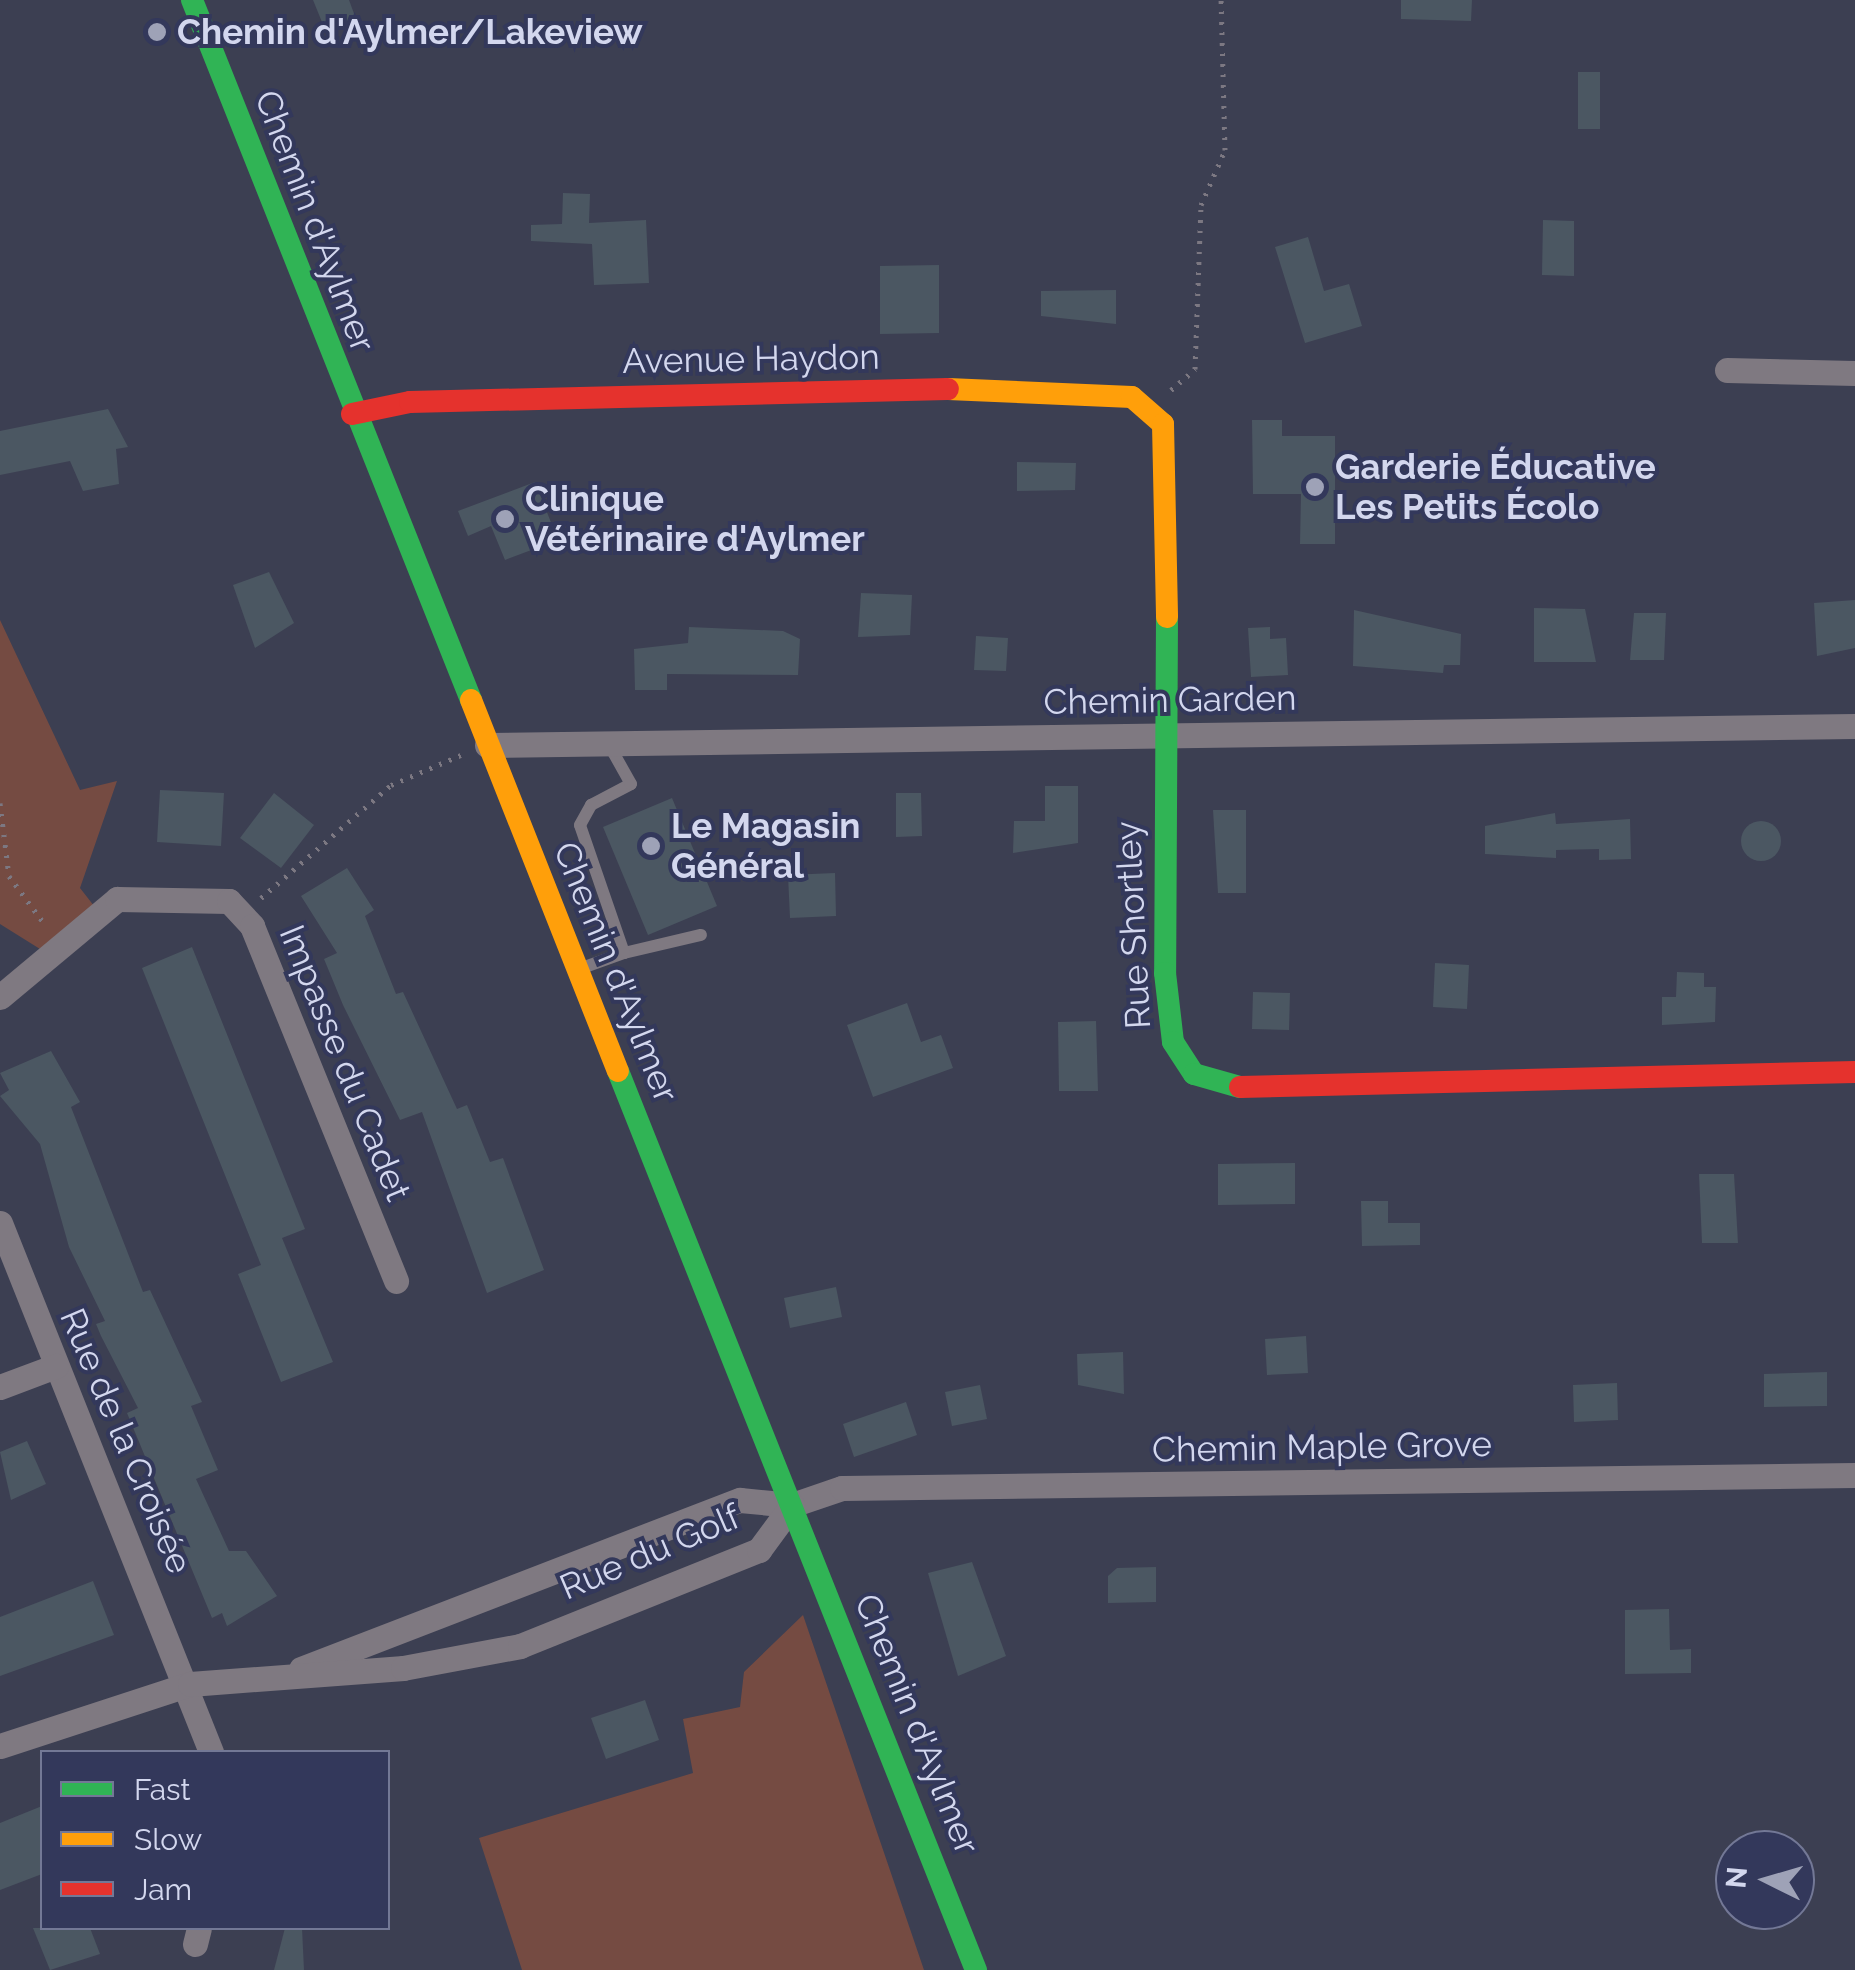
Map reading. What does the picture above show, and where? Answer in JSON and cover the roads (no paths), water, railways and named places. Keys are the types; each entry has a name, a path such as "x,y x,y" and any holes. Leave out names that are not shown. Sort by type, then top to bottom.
{"street":[{"name":"Chemin d'Aylmer","path":"192,0 352,414 976,1970"},
{"path":"1727,370 1855,373"},
{"name":"Avenue Haydon","path":"352,414 410,402 1005,388 1113,392 1150,408"},
{"name":"Rue Shortley","path":"1150,408 1169,460 1162,735 1166,1010 1180,1060 1208,1082 1483,1087 1855,1072"},
{"name":"Chemin Garden","path":"487,745 1855,726"},
{"name":"Impasse du Cadet","path":"0,996 62,943 132,895 212,896 244,913 396,1281"},
{"name":"Rue de la Croisée","path":"0,1223 190,1684 210,1750"},
{"path":"0,1387 56,1366"},
{"name":"Chemin Maple Grove","path":"792,1505 842,1488 1855,1475"},
{"name":"Rue du Golf","path":"0,1746 190,1684 301,1669 403,1668 520,1646 760,1550 792,1505 740,1500 301,1669"}],"lane":[{"path":"608,743 631,784 591,804 580,825 624,953"},
{"path":"577,970 624,953 700,935"}],"place":[{"name":"Chemin d'Aylmer/Lakeview","path":"157,32"},
{"name":"Garderie Éducative Les Petits Écolo","path":"1315,487"},
{"name":"Clinique Vétérinaire d'Aylmer","path":"505,519"},
{"name":"Le Magasin Général","path":"651,846"}]}
